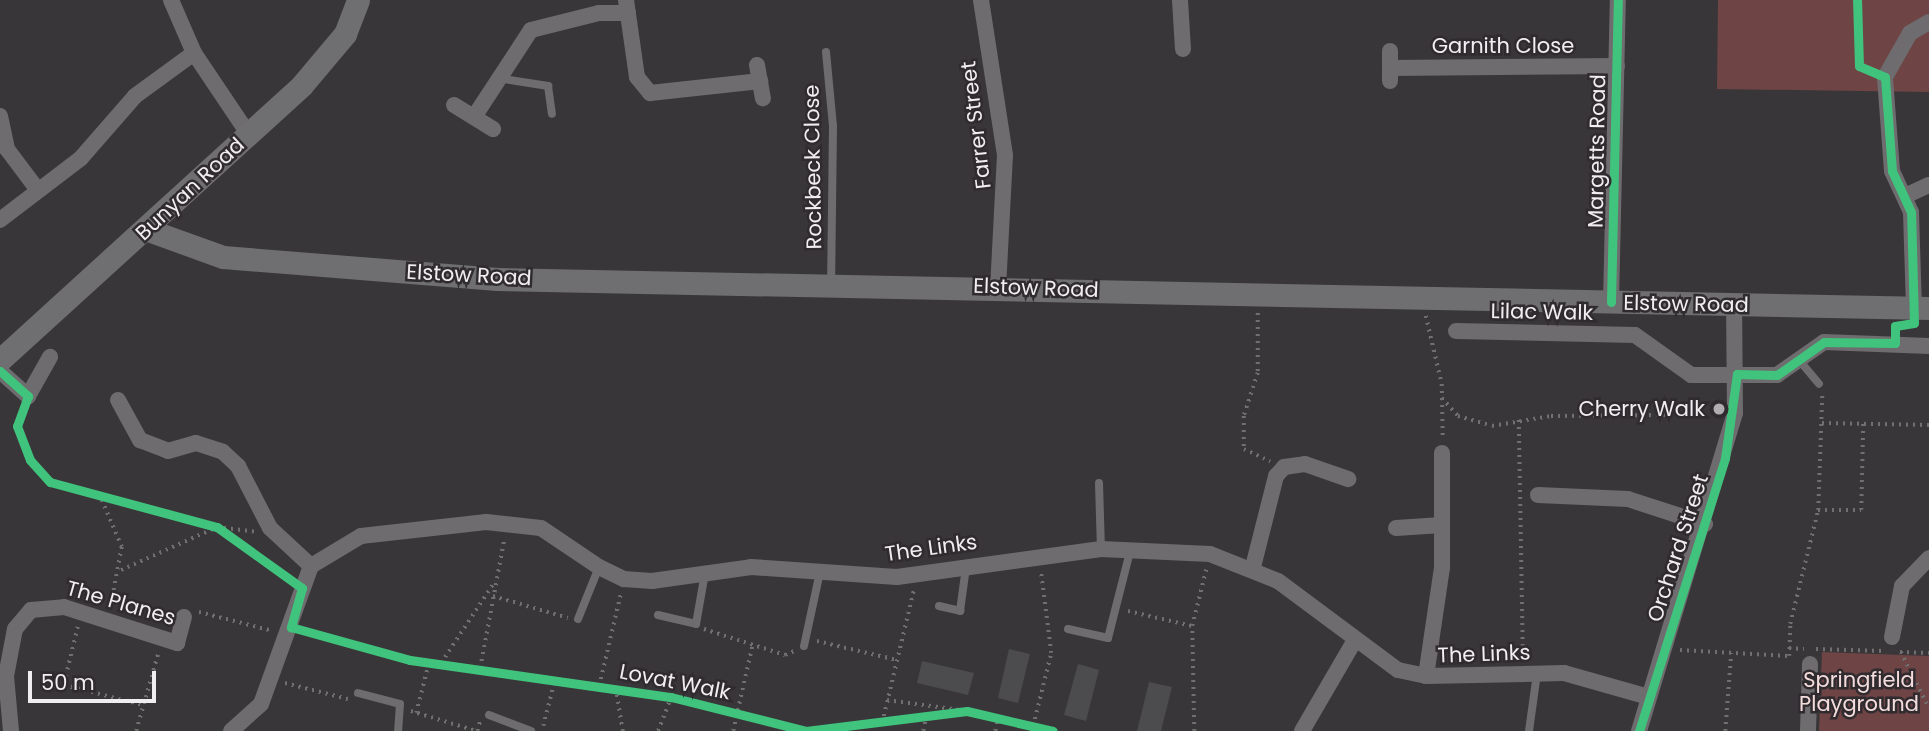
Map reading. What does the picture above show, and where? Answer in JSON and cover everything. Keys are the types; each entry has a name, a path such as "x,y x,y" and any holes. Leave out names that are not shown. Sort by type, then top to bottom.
{"street":[{"path":"171,0 194,53 249,135"},
{"name":"Bunyan Road","path":"0,360 148,230 249,135 345,34 358,0"},
{"name":"Farrer Street","path":"981,0 1005,155 998,287"},
{"path":"1180,0 1183,49"},
{"name":"Margetts Road","path":"1611,302 1618,0"},
{"path":"474,117 497,78 531,30 627,7 637,77 650,93 759,73 763,98"},
{"path":"1921,308 1905,196 1888,144 1885,77 1910,33 1929,22"},
{"name":"Garnith Close","path":"1390,51 1390,75 1617,66"},
{"path":"0,220 37,189 81,158 135,96 194,53"},
{"path":"454,105 493,129"},
{"path":"0,116 7,149 37,189"},
{"path":"1905,196 1929,185"},
{"name":"Elstow Road","path":"148,230 223,257 497,279 831,282 1921,308"},
{"name":"Orchard Street","path":"1639,731 1705,524 1735,414 1737,374 1734,305"},
{"name":"Lilac Walk","path":"1457,331 1480,340 1635,335 1691,375 1737,374"},
{"path":"1737,374 1777,375 1824,342 1929,345"},
{"path":"0,371 28,396 50,357"},
{"path":"118,400 140,440 168,451 196,443 223,452 238,466 270,527 311,566 273,680 242,729"},
{"path":"1426,676 1450,483 1442,453"},
{"path":"1252,567 1276,476 1284,467 1304,464 1348,479"},
{"path":"1538,495 1628,499 1705,524"},
{"name":"The Links","path":"311,566 361,536 507,522 541,528 598,567 624,579 751,567 820,572 918,573 1039,554 1101,549 1130,548 1210,554 1252,567 1398,670 1426,676 1530,673 1578,675 1649,697"},
{"path":"1396,527 1443,524"},
{"path":"1892,637 1902,586 1929,558"},
{"name":"The Planes","path":"10,731 5,704 5,649 15,629 31,610 46,605 177,643 184,617"},
{"path":"1310,728 1355,640"},
{"path":"1808,731 1810,664"}],"lane":[{"name":"Rockbeck Close","path":"826,52 833,126 831,282"},
{"path":"497,78 548,86 552,114"},
{"path":"1799,360 1819,384"},
{"path":"1099,483 1101,549"},
{"path":"1068,629 1108,638 1130,548"},
{"path":"939,606 960,611 966,564"},
{"path":"578,619 598,567"},
{"path":"804,642 820,572"},
{"path":"658,615 696,624 705,573"},
{"path":"1529,731 1530,673"},
{"path":"358,693 400,705 398,731"},
{"path":"489,715 531,731"}],"path":[{"path":"1258,294 1258,373 1244,416 1244,449 1284,467"},
{"path":"1420,298 1434,338 1442,398 1443,440 1431,440 1431,450 1442,453"},
{"path":"1664,649 1789,656 1818,510 1822,423 1819,384"},
{"path":"1442,398 1470,424 1665,415"},
{"path":"1518,420 1530,673"},
{"path":"1822,423 1929,425"},
{"path":"1818,510 1861,510 1863,424"},
{"path":"97,499 115,503"},
{"path":"97,499 122,547 121,569 105,623"},
{"path":"191,521 252,533 270,527"},
{"path":"480,668 507,522"},
{"path":"121,569 217,527"},
{"path":"217,527 238,542"},
{"path":"1022,724 1038,727 1051,653 1039,554"},
{"path":"1194,731 1192,626 1210,554"},
{"path":"882,723 918,573"},
{"path":"599,686 624,579"},
{"path":"440,663 496,580"},
{"path":"493,596 578,619"},
{"path":"1116,608 1192,626"},
{"path":"184,617 197,612 288,635"},
{"path":"81,615 64,685 143,705"},
{"path":"696,624 752,647 785,654 804,642 897,660"},
{"path":"136,731 162,639"},
{"path":"733,731 752,647"},
{"path":"1789,648 1929,653"},
{"path":"1901,652 1929,708"},
{"path":"1725,731 1731,653"},
{"path":"416,713 424,662 454,665"},
{"path":"467,667 492,670"},
{"path":"542,678 566,681"},
{"path":"273,680 348,700 358,693"},
{"path":"542,731 555,680"},
{"path":"616,688 623,731"},
{"path":"658,731 671,697"},
{"path":"887,700 978,713"},
{"path":"400,705 416,713 477,731 489,715"},
{"path":"908,719 967,711"},
{"path":"988,716 1010,721"},
{"path":"923,731 926,717"},
{"path":"995,731 998,719"},
{"path":"869,724 895,721"}],"green space":[{"path":"1718,0 1929,0 1929,92 1717,89"},
{"name":"Springfield Playground","path":"1822,652 1929,656 1929,731 1819,731"}],"building":[{"path":"1009,649 1030,654 1018,703 998,698"},
{"path":"922,661 974,673 968,695 917,683"},
{"path":"1078,664 1099,670 1086,721 1064,715"},
{"path":"1149,682 1172,687 1161,731 1137,731"}],"cycle path":[{"path":"1611,302 1618,0"},
{"path":"1639,731 1725,458 1737,374 1777,375 1824,342 1895,343 1895,326 1914,323 1911,212 1892,171 1885,77 1859,66 1857,0"},
{"name":"Lovat Walk","path":"0,371 28,396 17,426 30,460 50,482 217,527 302,588 291,627 410,660 671,697 806,731 967,711 1053,731"}],"place":[{"name":"Cherry Walk","path":"1719,409"}]}
